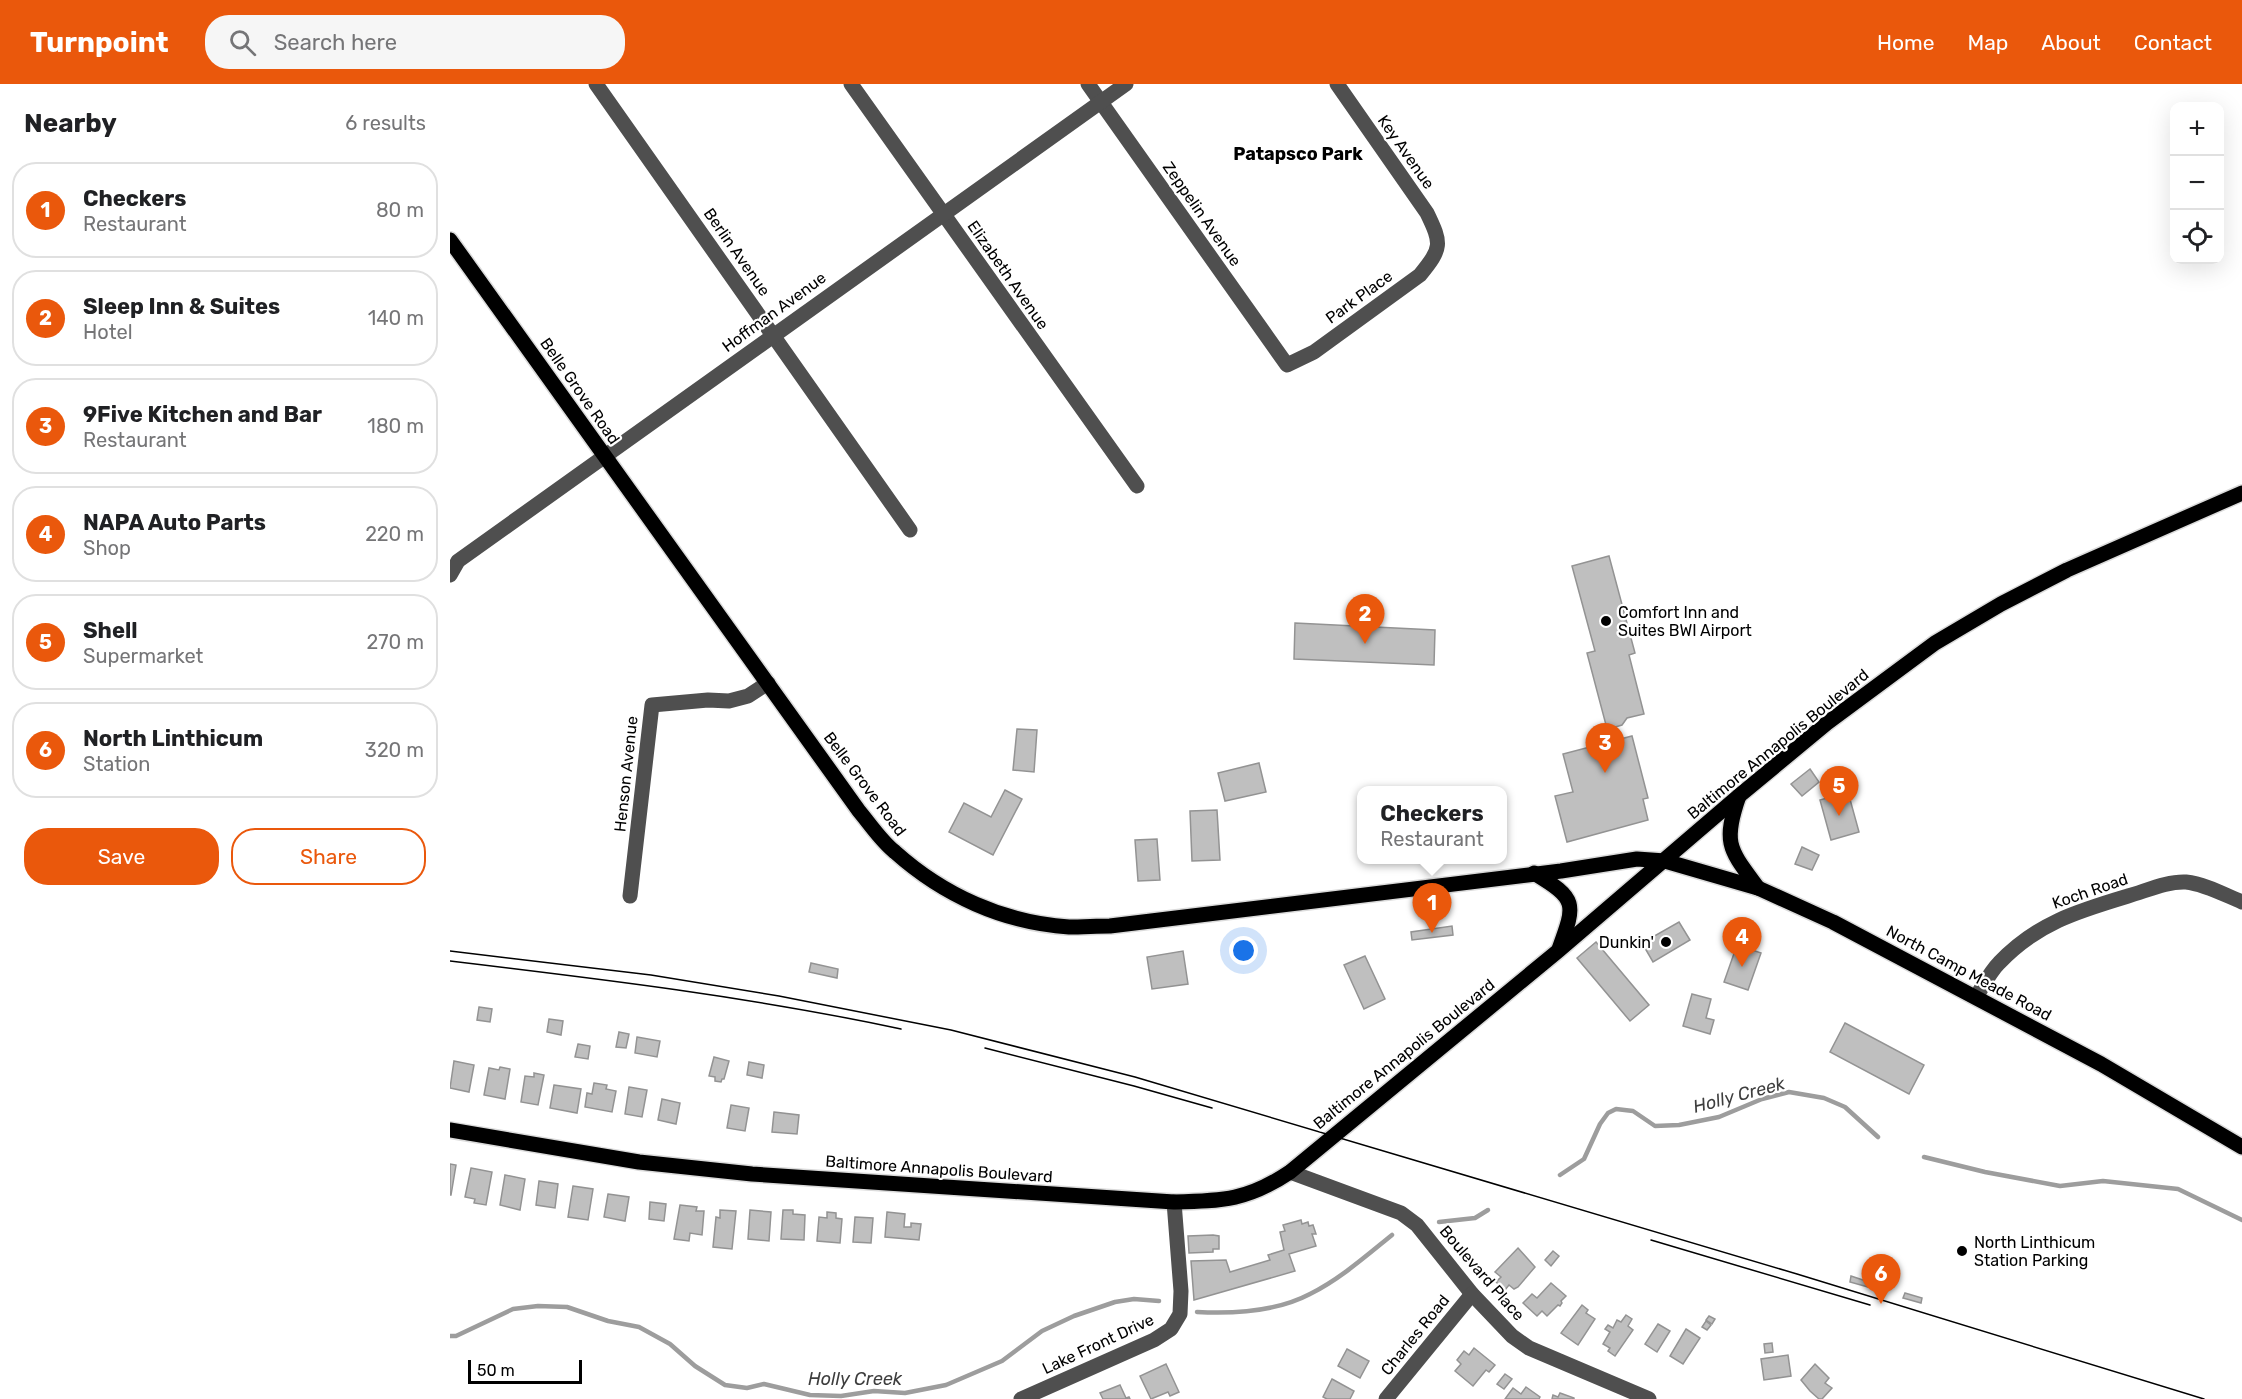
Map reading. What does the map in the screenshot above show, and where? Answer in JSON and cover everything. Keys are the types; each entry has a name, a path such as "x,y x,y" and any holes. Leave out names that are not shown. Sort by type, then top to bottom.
{"main road":[{"name":"Belle Grove Road","path":"450,240 859,811 893,851 926,877 963,899 992,911 1031,921 1068,927 1110,926 1637,859 1665,861"},
{"name":"Baltimore Annapolis Boulevard","path":"450,1130 639,1162 752,1174 1174,1202 1243,1197 1270,1185 1290,1172 1558,951 1827,723 1935,643 2001,604 2067,570 2242,493"},
{"path":"1740,795 1730,821 1729,837 1733,852 1758,888"},
{"name":"North Camp Meade Road","path":"1665,861 1758,888 1833,922 2101,1064 2242,1147"},
{"path":"1534,873 1559,888 1567,898 1570,909 1569,923 1558,951"}],"street":[{"name":"Berlin Avenue","path":"596,84 910,530"},
{"name":"Elizabeth Avenue","path":"851,84 1137,486"},
{"name":"Zeppelin Avenue","path":"1088,84 1287,365"},
{"name":"Hoffman Avenue","path":"450,575 458,561 1126,84"},
{"name":"Key Avenue","path":"1336,84 1427,213 1436,231 1439,245"},
{"name":"Park Place","path":"1287,365 1314,352 1420,275 1432,260 1439,245"},
{"name":"Henson Avenue","path":"630,896 651,705 708,700 729,701 747,696 768,683"},
{"name":"Koch Road","path":"1976,997 1998,964 2021,943 2048,925 2074,912 2169,884 2186,882 2242,902"},
{"name":"Boulevard Place","path":"1290,1172 1401,1213 1417,1225 1472,1294 1512,1336 1529,1348 1649,1399"},
{"name":"Lake Front Drive","path":"1021,1399 1154,1340 1171,1329 1180,1314 1181,1291 1174,1202"},
{"name":"Charles Road","path":"1386,1399 1472,1294"}],"building":[{"path":"1609,556 1635,653 1629,655 1644,714 1627,718 1622,725 1612,728 1606,725 1587,653 1595,651 1572,566"},
{"path":"1295,623 1435,630 1434,665 1294,659"},
{"path":"1017,729 1037,730 1034,772 1013,770"},
{"path":"1632,736 1648,798 1643,799 1648,820 1567,842 1555,796 1573,792 1563,754"},
{"path":"1259,763 1266,792 1225,801 1218,773"},
{"path":"1810,769 1819,782 1802,796 1791,784"},
{"path":"1005,790 1022,799 993,855 949,832 964,803 991,817"},
{"path":"1848,792 1859,832 1831,840 1820,800"},
{"path":"1217,810 1220,860 1192,861 1190,811"},
{"path":"1157,839 1160,880 1138,881 1135,840"},
{"path":"1802,847 1819,855 1812,870 1795,864"},
{"name":"Dunkin'","path":"1679,922 1690,940 1653,962 1642,943"},
{"path":"1452,926 1453,935 1412,940 1411,932"},
{"path":"1596,942 1649,1005 1630,1021 1577,958"},
{"path":"1737,945 1761,953 1748,990 1724,982"},
{"path":"1183,951 1188,984 1152,989 1147,957"},
{"path":"1365,956 1385,999 1364,1009 1344,965"},
{"path":"811,963 838,969 837,978 809,972"},
{"path":"1692,994 1711,999 1706,1018 1714,1020 1710,1034 1683,1026"},
{"path":"479,1007 492,1009 490,1022 477,1020"},
{"path":"549,1019 563,1021 561,1035 547,1032"},
{"path":"1845,1023 1924,1065 1909,1094 1830,1052"},
{"path":"619,1032 629,1034 626,1048 616,1047"},
{"path":"637,1037 660,1041 657,1057 635,1053"},
{"path":"578,1044 590,1046 588,1059 575,1057"},
{"path":"714,1057 729,1061 721,1082 709,1076"},
{"path":"454,1061 474,1065 469,1092 450,1088"},
{"path":"749,1062 764,1065 762,1078 747,1075"},
{"path":"500,1067 510,1069 505,1099 484,1095 489,1068 499,1070"},
{"path":"534,1073 544,1075 538,1105 521,1102 525,1076 534,1077"},
{"path":"594,1083 607,1085 606,1089 616,1091 612,1112 585,1107 587,1093 592,1094"},
{"path":"554,1085 581,1089 577,1113 550,1108"},
{"path":"629,1087 647,1090 642,1117 625,1114"},
{"path":"662,1099 680,1103 676,1124 658,1120"},
{"path":"731,1105 749,1108 745,1131 727,1128"},
{"path":"774,1112 799,1115 797,1134 772,1132"},
{"path":"450,1164 456,1165 451,1195 450,1195"},
{"path":"471,1168 492,1172 486,1205 474,1203 475,1199 465,1197"},
{"path":"505,1175 525,1179 520,1210 500,1205"},
{"path":"539,1181 558,1184 555,1208 536,1205"},
{"path":"573,1186 593,1189 588,1220 568,1217"},
{"path":"608,1194 629,1197 625,1221 604,1217"},
{"path":"650,1202 666,1204 664,1221 649,1219"},
{"path":"680,1205 697,1207 696,1211 704,1211 702,1235 690,1233 689,1241 674,1239"},
{"path":"720,1210 736,1211 732,1249 713,1247 716,1217 720,1218"},
{"path":"750,1210 771,1212 769,1241 748,1239"},
{"path":"783,1210 793,1210 793,1214 805,1215 804,1240 781,1239"},
{"path":"827,1212 836,1213 836,1218 842,1219 840,1243 817,1241 819,1217 827,1218"},
{"path":"887,1212 905,1214 904,1227 911,1227 911,1223 921,1224 919,1240 885,1237"},
{"path":"855,1217 873,1218 871,1243 853,1242"},
{"path":"1301,1220 1302,1224 1308,1222 1309,1226 1313,1225 1316,1234 1312,1234 1316,1246 1289,1254 1295,1271 1194,1300 1191,1261 1226,1260 1230,1272 1270,1260 1268,1255 1284,1250 1280,1232 1285,1231 1283,1225"},
{"path":"1188,1236 1219,1236 1219,1249 1213,1249 1213,1252 1189,1253"},
{"path":"1518,1248 1535,1267 1518,1287 1514,1289 1509,1285 1505,1290 1496,1282 1501,1277 1495,1272"},
{"path":"1553,1251 1559,1256 1551,1266 1545,1260"},
{"path":"1851,1276 1869,1282 1868,1287 1850,1282"},
{"path":"1551,1283 1566,1296 1560,1306 1558,1305 1547,1316 1542,1311 1537,1316 1523,1303 1532,1294 1537,1298"},
{"path":"1905,1293 1922,1298 1921,1303 1903,1298"},
{"path":"1582,1305 1588,1310 1586,1313 1595,1319 1578,1345 1561,1333"},
{"path":"1626,1315 1632,1319 1628,1326 1633,1330 1615,1356 1608,1351 1610,1348 1603,1344 1610,1332 1605,1329 1608,1325 1613,1328 1617,1320 1621,1322"},
{"path":"1709,1316 1715,1319 1712,1324 1706,1320"},
{"path":"1706,1321 1711,1325 1707,1330 1702,1327"},
{"path":"1658,1324 1670,1331 1657,1352 1645,1344"},
{"path":"1686,1329 1700,1338 1683,1364 1670,1356"},
{"path":"1772,1343 1773,1352 1765,1353 1764,1344"},
{"path":"1474,1348 1495,1365 1489,1372 1486,1370 1473,1386 1455,1371 1461,1364 1457,1360 1464,1351 1469,1355"},
{"path":"1347,1349 1369,1361 1360,1378 1338,1366"},
{"path":"1788,1355 1791,1376 1764,1380 1761,1359"},
{"path":"1166,1364 1179,1392 1170,1396 1168,1392 1151,1399 1140,1376"},
{"path":"1815,1364 1829,1378 1825,1383 1832,1388 1822,1399 1810,1391 1801,1380"},
{"path":"1505,1374 1512,1379 1504,1389 1497,1384"},
{"path":"1332,1379 1354,1391 1350,1399 1323,1397"},
{"path":"1120,1385 1126,1398 1130,1399 1103,1399 1100,1393"},
{"path":"1526,1387 1540,1397 1539,1399 1505,1399 1513,1388 1521,1394"},
{"path":"1560,1393 1574,1399 1552,1399 1553,1395 1558,1397"}],"waterway":[{"name":"Holly Creek","path":"1560,1175 1584,1159 1600,1124 1608,1113 1616,1109 1633,1111 1655,1126 1679,1125 1719,1117 1762,1099 1789,1092 1824,1098 1845,1107 1878,1137"},
{"name":"Holly Creek","path":"1924,1157 1985,1172 2060,1186 2103,1181 2178,1189 2242,1220"},
{"name":"Holly Creek","path":"1439,1222 1475,1218 1488,1210"},
{"name":"Holly Creek","path":"1197,1312 1225,1313 1255,1310 1297,1300 1342,1274 1392,1235"},
{"name":"Holly Creek","path":"450,1336 456,1336 513,1309 538,1306 567,1307 608,1321 639,1327 670,1344 695,1366 725,1385 747,1388 764,1384 810,1395 841,1396 874,1391 905,1393 946,1385 1002,1361 1042,1331 1074,1316 1115,1302 1134,1299 1159,1301"}],"tram line":[{"path":"450,951 651,975 779,996 951,1030 1135,1077 1797,1274 2204,1399"},
{"path":"450,961 733,998 901,1029"},
{"path":"985,1048 1212,1108"},
{"path":"1651,1240 1870,1305"}],"place":[{"name":"Comfort Inn and Suites BWI Airport","path":"1606,621"},
{"name":"Sleep Inn & Suites","path":"1365,644"},
{"name":"9Five Kitchen and Bar","path":"1605,773"},
{"name":"Shell","path":"1839,816"},
{"name":"Checkers","path":"1432,933"},
{"name":"Dunkin'","path":"1666,942"},
{"name":"NAPA Auto Parts","path":"1742,967"},
{"name":"North Linthicum Station Parking","path":"1962,1251"},
{"name":"North Linthicum","path":"1881,1304"}],"district":[{"name":"Patapsco Park","path":"1298,154"}]}
